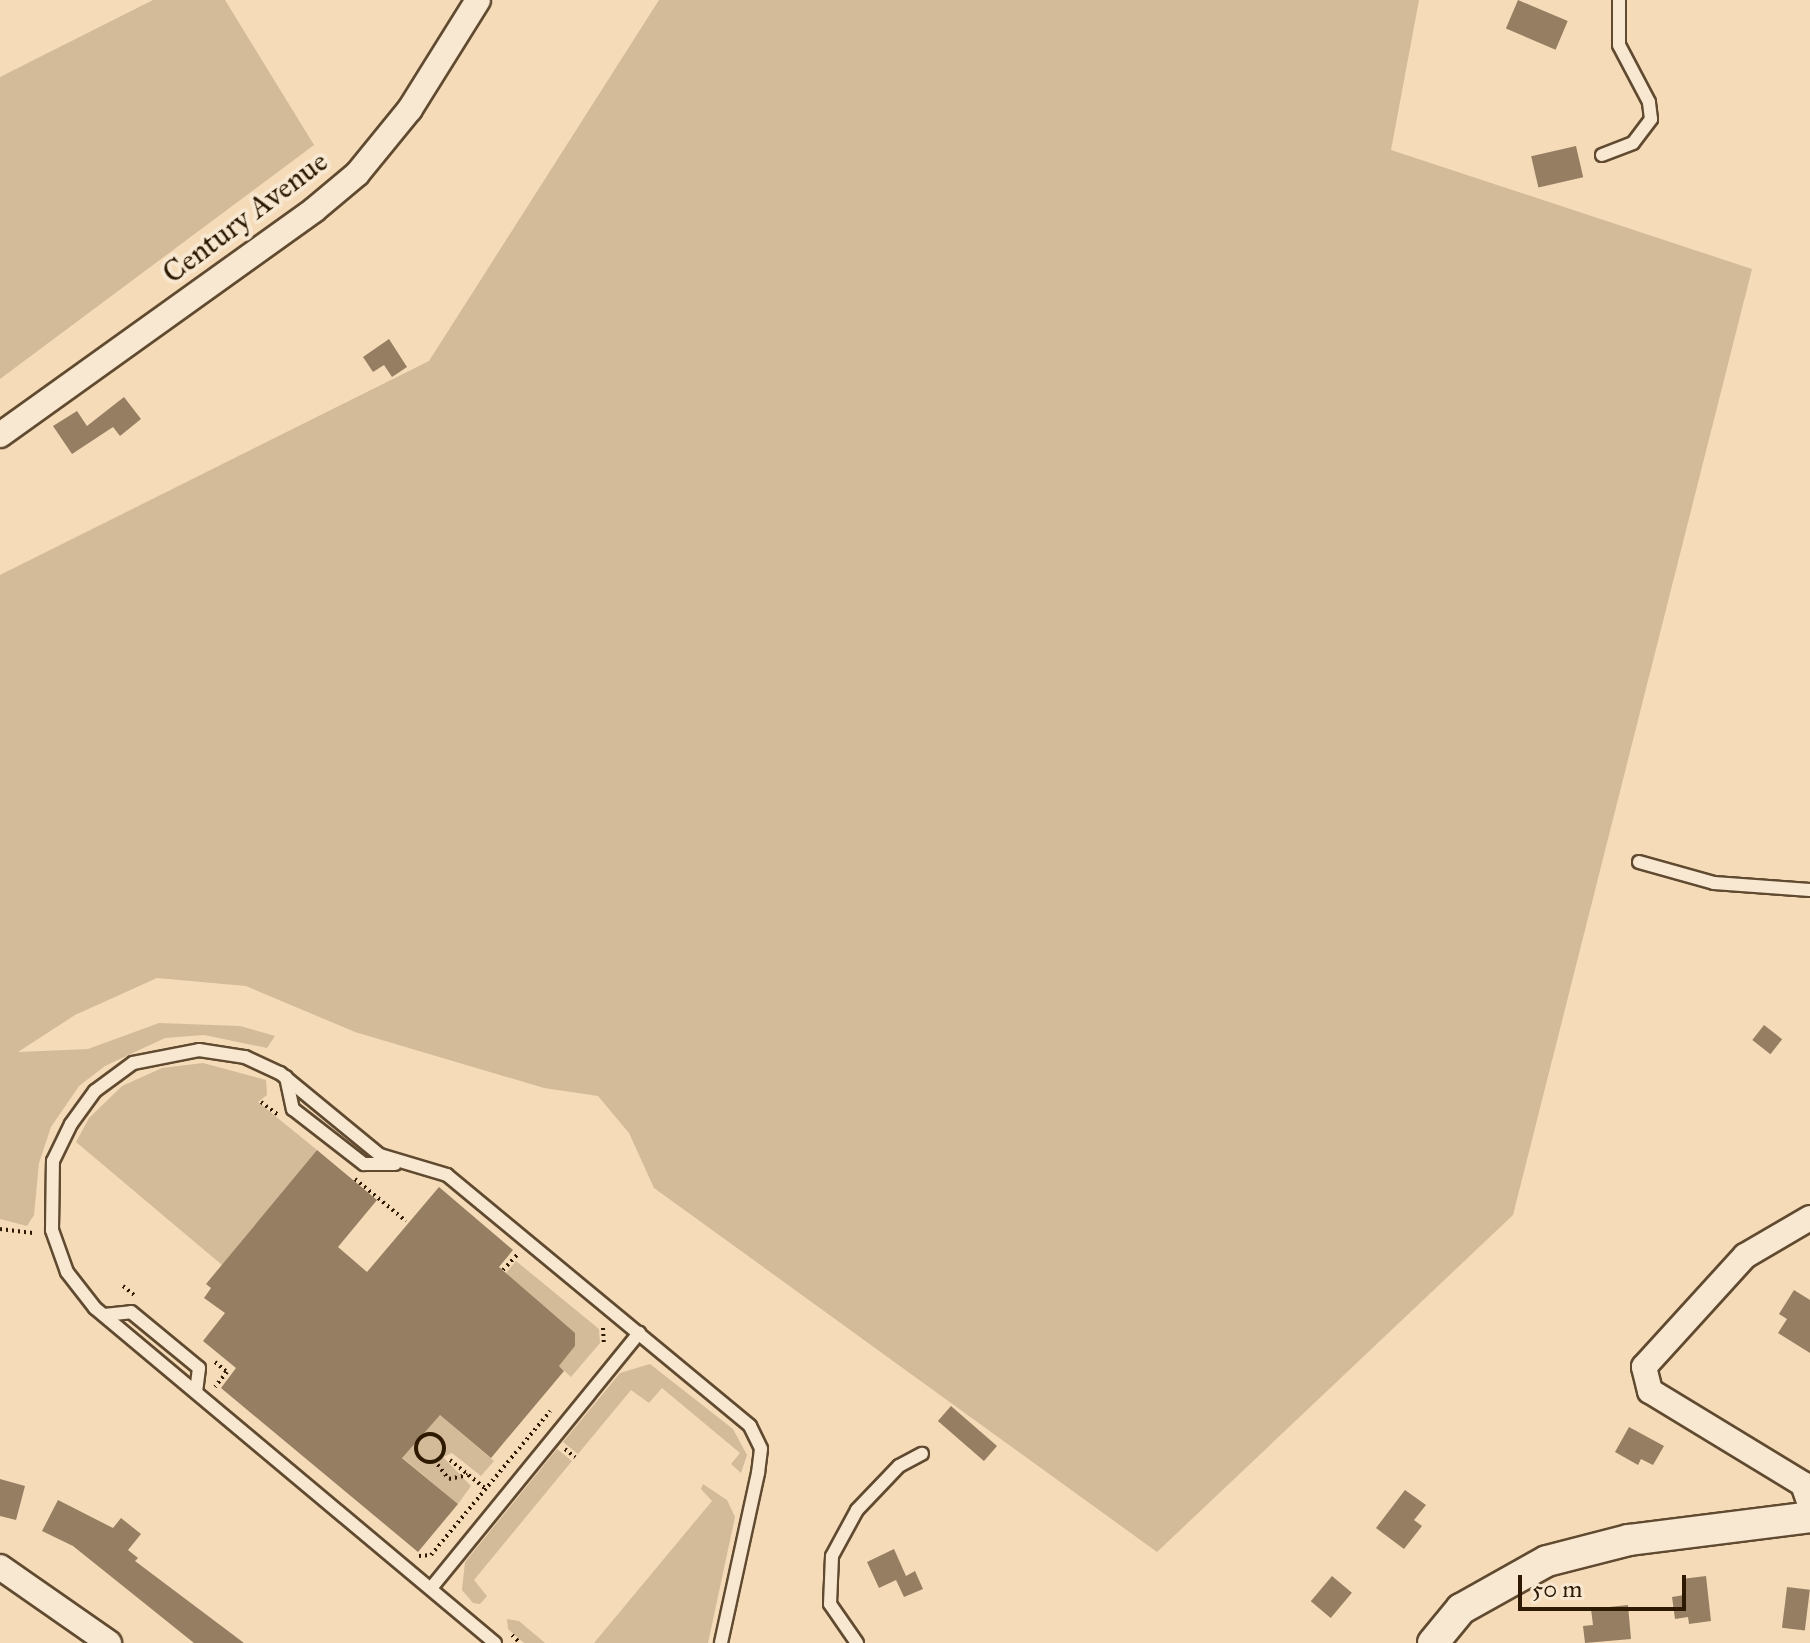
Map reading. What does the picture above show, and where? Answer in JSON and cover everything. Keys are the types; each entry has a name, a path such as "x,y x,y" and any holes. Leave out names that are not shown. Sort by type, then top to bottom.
{"street":[{"name":"Century Avenue","path":"0,435 314,210 357,174 410,109 478,0"},
{"path":"1810,1218 1745,1256 1644,1367 1650,1391 1803,1484 1810,1504"},
{"path":"1433,1643 1461,1609 1547,1561 1629,1540 1810,1517"},
{"path":"0,1567 109,1643"}],"lane":[{"path":"1602,155 1633,143 1651,119 1649,102 1619,45 1619,0"},
{"path":"1639,862 1714,883 1810,890"},
{"path":"495,1643 432,1587 104,1315 73,1282 53,1236 53,1161 83,1107 115,1075 155,1056 199,1050 245,1057 286,1077 380,1155 422,1165 447,1175 750,1426 761,1449 721,1643"},
{"path":"286,1077 293,1109 364,1164 422,1165"},
{"path":"104,1315 131,1312 199,1368 196,1392"},
{"path":"432,1587 639,1333"},
{"path":"857,1643 830,1604 832,1556 857,1510 899,1466 922,1454"}],"path":[{"path":"0,1229 53,1236"},
{"path":"503,1270 516,1254 528,1265"},
{"path":"123,1286 146,1305"},
{"path":"595,1357 607,1337 602,1326"},
{"path":"204,1353 227,1372 215,1387 227,1397"},
{"path":"417,1556 431,1555 557,1403"},
{"path":"430,1434 445,1443 444,1453 434,1460 426,1463 416,1454 418,1442 430,1434"},
{"path":"562,1446 575,1457"},
{"path":"434,1460 449,1479 468,1475"},
{"path":"450,1460 486,1489"}],"shaded area":[{"path":"153,0 225,0 314,145 0,379 0,77"},
{"path":"659,0 1419,0 1391,150 1752,269 1513,1215 1157,1552 654,1188 629,1133 598,1096 544,1088 355,1032 246,986 157,978 75,1015 18,1052 88,1049 159,1023 240,1026 275,1036 267,1048 204,1035 165,1038 105,1066 79,1086 51,1127 39,1163 34,1215 27,1226 0,1219 0,575 429,361"},
{"path":"203,1063 266,1080 267,1095 258,1102 317,1150 222,1265 76,1142 89,1118 122,1086 162,1068"},
{"path":"516,1261 599,1329 600,1343 571,1377 559,1366 575,1346 575,1334 506,1273"},
{"path":"650,1364 733,1429 747,1455 741,1473 731,1464 740,1453 662,1388 649,1403 631,1390 578,1454 563,1442 620,1373"},
{"path":"440,1415 494,1461 481,1476 452,1453 443,1457 471,1486 458,1504 391,1448"},
{"path":"557,1449 572,1461 474,1580 487,1596 480,1604 473,1603 462,1590 465,1562"},
{"path":"703,1484 727,1500 735,1517 708,1643 594,1643 712,1501 701,1489"},
{"path":"507,1619 519,1621 545,1643 524,1643 508,1629"}],"building":[{"path":"1518,0 1568,21 1556,50 1506,29"},
{"path":"1576,146 1583,177 1538,188 1531,156"},
{"path":"389,339 407,367 392,377 384,365 373,372 363,357"},
{"path":"124,397 141,419 120,436 113,427 72,454 53,426 77,411 87,426"},
{"path":"1764,1025 1782,1039 1770,1054 1752,1040"},
{"path":"317,1150 377,1200 338,1247 367,1272 439,1187 513,1250 499,1267 575,1333 575,1346 559,1366 564,1371 491,1458 440,1415 402,1458 458,1504 418,1552 221,1388 236,1368 203,1341 225,1313 204,1298 211,1288 206,1284"},
{"path":"1794,1290 1810,1300 1810,1353 1778,1333 1787,1319 1779,1314"},
{"path":"951,1406 997,1446 984,1461 938,1421"},
{"path":"1629,1427 1664,1446 1653,1465 1641,1459 1638,1465 1615,1452"},
{"path":"0,1479 25,1486 16,1520 0,1516"},
{"path":"1405,1490 1426,1505 1414,1520 1422,1526 1404,1549 1376,1528"},
{"path":"58,1500 113,1528 121,1518 141,1534 128,1550 138,1558 135,1561 244,1643 194,1643 73,1546 42,1531"},
{"path":"894,1549 906,1576 915,1571 923,1589 904,1597 896,1580 879,1588 867,1562"},
{"path":"1332,1576 1352,1593 1331,1618 1311,1601"},
{"path":"1706,1576 1711,1621 1689,1624 1688,1617 1675,1619 1672,1597 1684,1595 1682,1579"},
{"path":"1787,1587 1810,1590 1805,1630 1782,1628"},
{"path":"1628,1605 1631,1639 1585,1643 1583,1626 1593,1625 1591,1609"}]}
